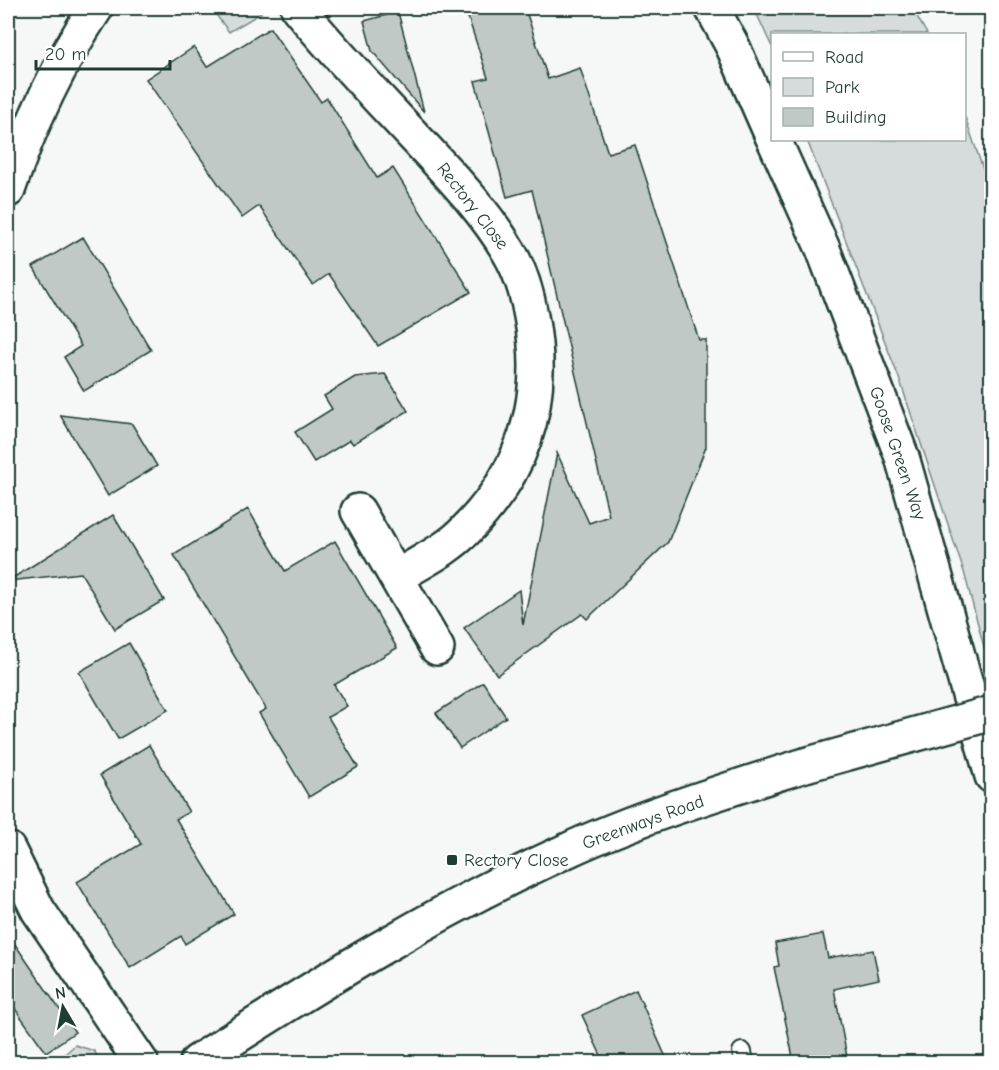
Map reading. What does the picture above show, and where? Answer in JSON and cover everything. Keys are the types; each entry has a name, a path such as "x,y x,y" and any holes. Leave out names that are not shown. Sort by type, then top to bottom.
{"street":[{"path":"8,190 22,148 66,53 96,8"},
{"name":"Rectory Close","path":"298,8 324,40 456,182 487,220 510,253 525,286 535,334 538,376 534,409 521,449 498,494 463,533 397,577"},
{"name":"Goose Green Way","path":"712,8 733,47 771,133"},
{"name":"Goose Green Way","path":"774,141 823,249 902,457 992,776"},
{"path":"358,511 437,648"},
{"name":"Greenways Road","path":"197,1062 318,983 473,897 568,850 683,806 805,765 992,713"},
{"path":"8,849 38,910 141,1062"}],"green space":[{"path":"211,8 257,8 261,13 229,32"},
{"path":"754,8 912,8 926,33 771,33 771,45"},
{"path":"966,120 992,195 991,673 964,572 899,378 807,141 966,141"},
{"path":"75,1045 94,1051 101,1062 56,1062"}],"building":[{"path":"465,8 525,8 548,79 580,68 608,153 635,145 699,340 706,340 706,447 668,542 587,619 582,614 497,675 464,628 519,590 523,625 557,453 589,523 609,516 532,190 507,197 475,81 488,78"},
{"path":"398,12 424,112 372,51 364,21"},
{"path":"270,28 321,102 327,98 377,178 393,168 471,292 378,346 329,274 313,285 259,206 242,218 146,79 194,47 207,67"},
{"path":"83,237 151,350 84,391 64,357 81,346 33,267"},
{"path":"385,374 408,411 353,444 350,440 314,462 295,432 332,409 324,396 355,377"},
{"path":"60,415 132,424 157,466 108,496"},
{"path":"248,509 285,571 335,541 397,648 334,685 347,706 328,717 358,767 309,797 259,713 266,709 174,555"},
{"path":"113,515 164,600 115,629 81,573 8,581"},
{"path":"129,643 168,710 118,739 79,672"},
{"path":"483,682 506,717 460,748 436,713"},
{"path":"149,745 189,812 176,819 234,914 185,944 181,936 130,968 77,882 141,844 100,775"},
{"path":"8,934 75,1032 46,1052 8,999"},
{"path":"823,934 828,958 873,950 879,979 834,989 848,1062 794,1062 774,967 779,966 775,943"},
{"path":"636,990 668,1062 604,1062 582,1015"}],"place":[{"name":"Rectory Close","path":"452,860"}]}
